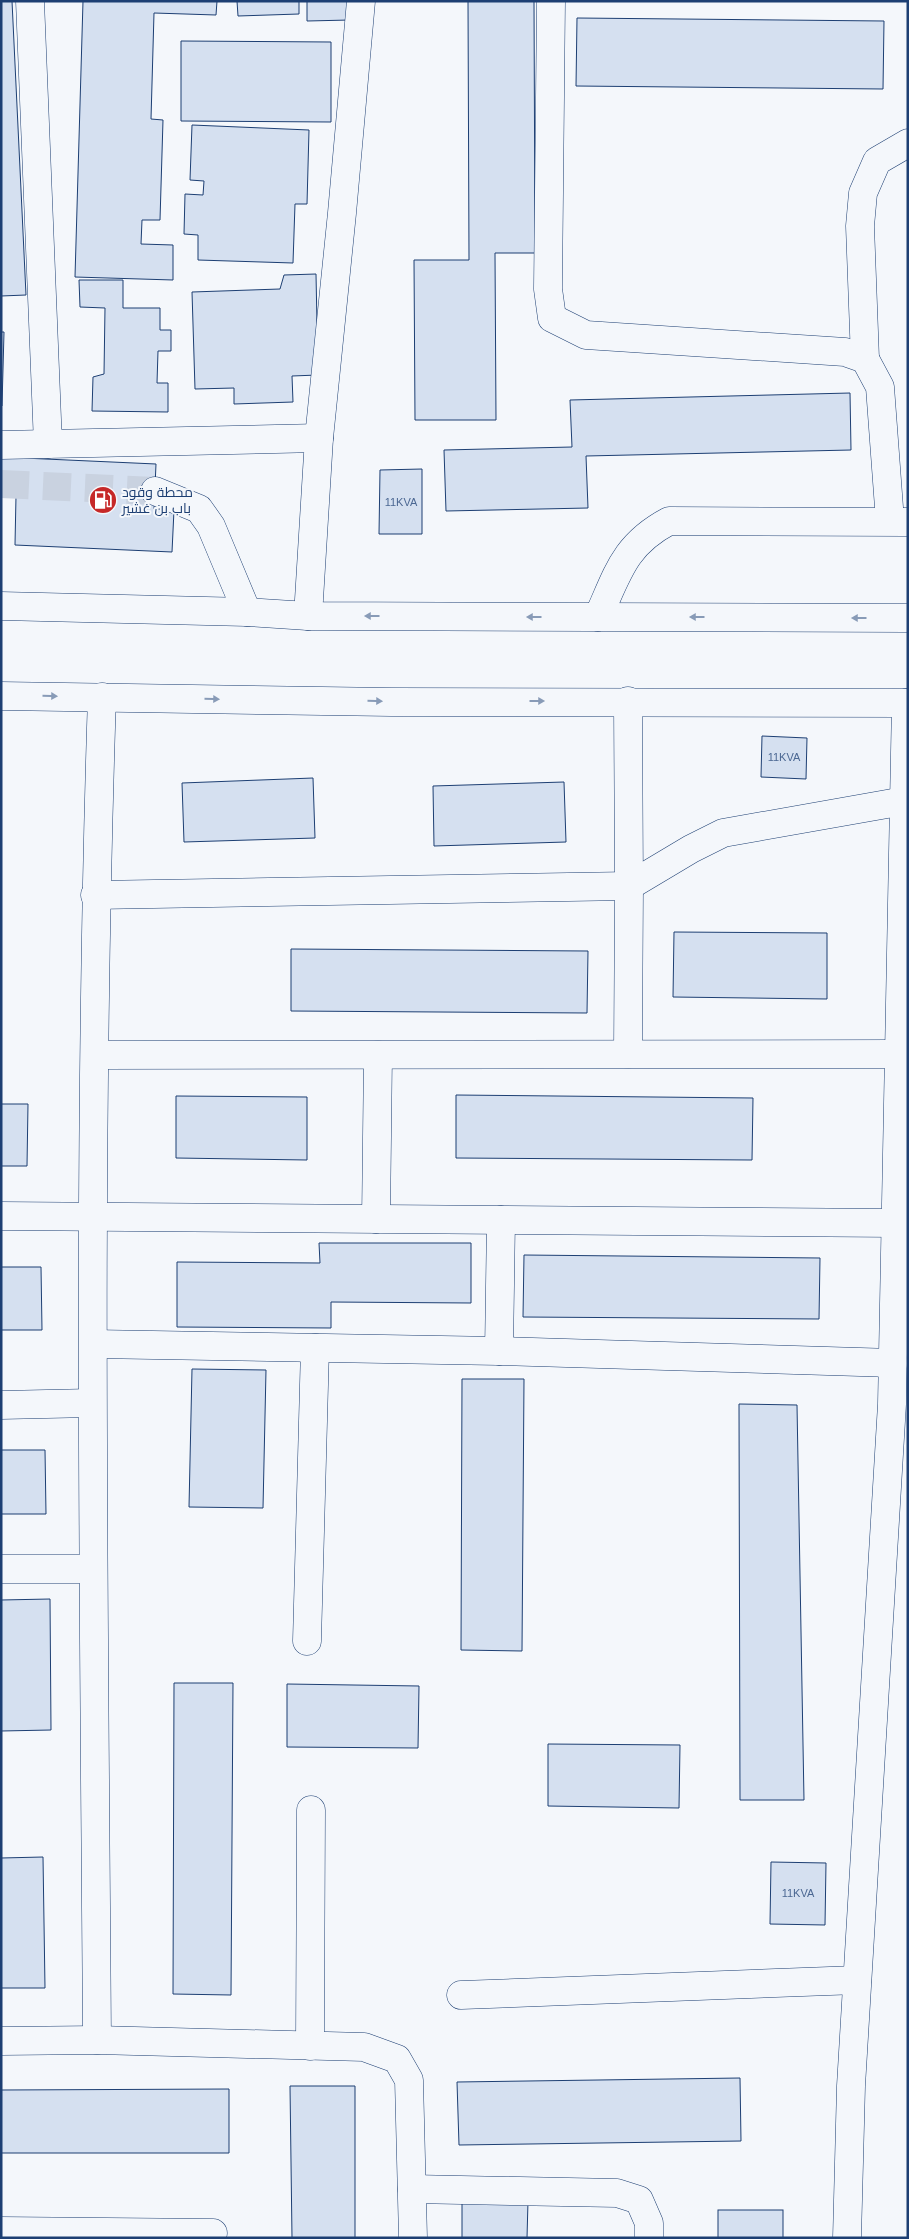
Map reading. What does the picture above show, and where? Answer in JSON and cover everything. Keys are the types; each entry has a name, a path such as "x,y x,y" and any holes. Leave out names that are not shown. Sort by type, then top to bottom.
{"main road":[{"path":"30,1 48,444"},
{"path":"308,616 319,438 361,1"},
{"path":"551,1 548,289 552,318 586,335 845,352 865,359"},
{"path":"598,617 624,558 649,531 669,521 899,521 880,387 865,359 860,226 863,193 878,161 908,143"},
{"path":"1,445 319,438"},
{"path":"155,491 199,509 211,526 247,612"},
{"path":"1,606 247,612 308,616 908,618"},
{"path":"1,696 391,702 907,703 893,1363 900,1404 857,1980 851,2086 847,2238"},
{"path":"97,2040 92,1403 94,1344 95,895 102,697"},
{"path":"628,701 630,886 628,1054"},
{"path":"95,895 630,886 691,849 723,833 904,801"},
{"path":"95,1055 899,1054"},
{"path":"376,1219 378,1055"},
{"path":"1,1216 896,1223"},
{"path":"498,1351 501,1220"},
{"path":"94,1344 498,1351 893,1363"},
{"path":"307,1642 315,1348"},
{"path":"1,1404 92,1403"},
{"path":"1,1569 94,1569"},
{"path":"310,2046 311,1810"},
{"path":"462,1995 857,1980"},
{"path":"1,2041 97,2040 364,2047 397,2059 409,2080 413,2238"},
{"path":"412,2189 617,2192 639,2200 649,2223 649,2238"},
{"path":"1,2232 213,2233"}],"building":[{"path":"1,1 12,1 26,295 1,296"},
{"path":"83,1 217,1 216,15 154,13 151,119 163,120 160,220 142,220 141,244 173,245 173,280 75,277"},
{"path":"237,1 299,1 299,14 238,16"},
{"path":"307,1 350,1 350,20 307,21"},
{"path":"468,1 534,1 535,253 495,253 496,420 415,420 414,260 469,260"},
{"path":"577,18 884,21 883,89 576,86"},
{"path":"181,41 331,42 331,122 181,121"},
{"path":"192,125 309,130 307,204 295,204 293,263 198,260 198,235 184,234 185,194 203,195 204,181 190,180"},
{"path":"316,274 318,375 292,376 293,402 234,404 234,388 195,389 192,292 280,289 284,275"},
{"path":"79,280 123,280 123,308 160,308 160,330 171,330 171,351 158,351 157,383 168,383 168,412 92,411 93,377 104,374 105,308 80,307"},
{"path":"1,332 4,332 2,406 1,406"},
{"path":"850,393 851,450 586,456 588,508 446,511 444,450 572,447 570,400"},
{"path":"1,457 156,464 154,509 174,510 172,552 15,545 16,496 1,496"},
{"path":"422,469 422,534 379,534 380,470"},
{"path":"762,736 807,738 806,779 761,777"},
{"path":"313,778 315,838 184,842 182,783"},
{"path":"564,782 566,842 434,846 433,786"},
{"path":"674,932 827,933 827,999 673,997"},
{"path":"291,949 588,951 587,1013 291,1011"},
{"path":"456,1095 753,1098 752,1160 456,1158"},
{"path":"176,1096 307,1097 307,1160 176,1158"},
{"path":"1,1104 28,1104 27,1166 1,1166"},
{"path":"319,1243 471,1243 471,1303 331,1302 331,1328 177,1327 177,1262 320,1263"},
{"path":"524,1255 820,1258 819,1319 523,1317"},
{"path":"1,1267 41,1267 42,1330 1,1330"},
{"path":"192,1369 266,1370 263,1508 189,1507"},
{"path":"462,1379 524,1379 522,1651 461,1650"},
{"path":"739,1404 797,1405 804,1800 740,1800"},
{"path":"1,1450 45,1450 46,1514 1,1514"},
{"path":"50,1599 51,1730 1,1731 1,1600"},
{"path":"174,1683 233,1683 231,1995 173,1994"},
{"path":"287,1684 419,1686 418,1748 287,1747"},
{"path":"548,1744 680,1745 679,1808 548,1806"},
{"path":"43,1857 45,1988 1,1988 1,1858"},
{"path":"771,1862 826,1863 825,1925 770,1924"},
{"path":"740,2078 741,2141 459,2145 457,2082"},
{"path":"290,2086 355,2086 355,2238 292,2238"},
{"path":"229,2089 229,2153 1,2153 1,2090"},
{"path":"462,2200 528,2201 527,2238 462,2238"},
{"path":"718,2210 783,2210 783,2238 718,2238"}],"tunnel":[{"path":"1,484 155,491"}],"place":[{"name":"محطة وقود باب بن غشير","path":"103,500"}]}
